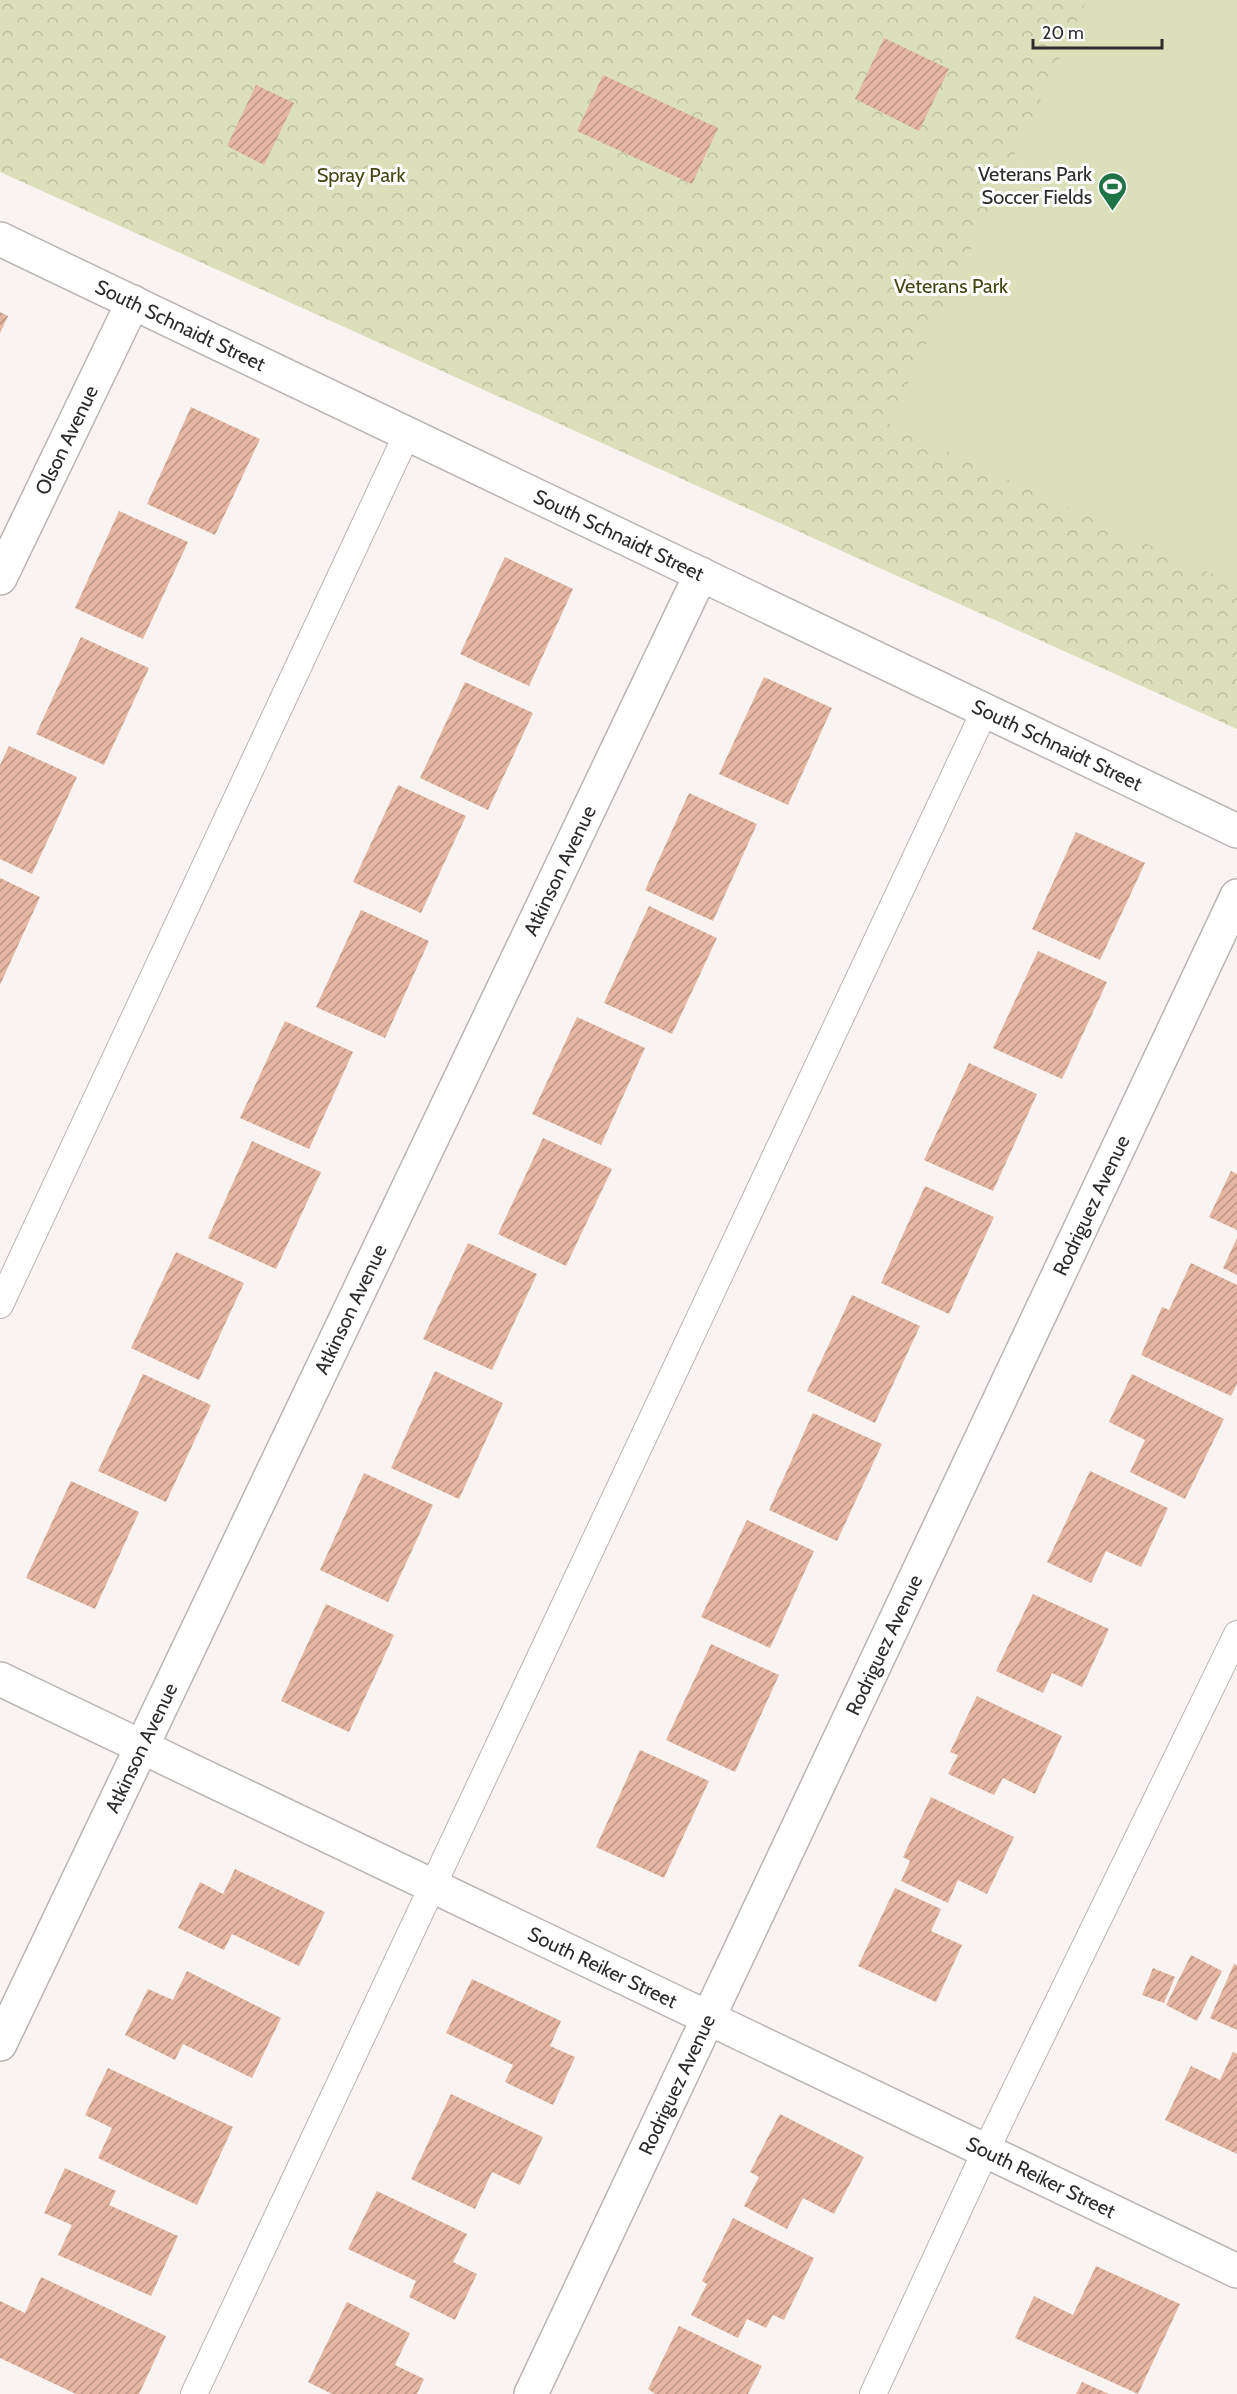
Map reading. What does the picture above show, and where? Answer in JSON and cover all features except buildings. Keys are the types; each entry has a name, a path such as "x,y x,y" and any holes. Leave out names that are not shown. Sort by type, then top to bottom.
{"street":[{"name":"South Schnaidt Street","path":"0,239 1237,831"},
{"name":"Olson Avenue","path":"0,579 133,302"},
{"name":"Atkinson Avenue","path":"0,2044 140,1746 701,574"},
{"name":"Rodriguez Avenue","path":"531,2394 1237,896"},
{"name":"South Reiker Street","path":"0,1678 1237,2271"}],"lane":[{"path":"0,1305 407,434"},
{"path":"194,2394 985,710"},
{"path":"873,2394 986,2150 1237,1634"}],"green space":[{"name":"Veterans Park","path":"0,0 1237,0 1237,729 0,172"},
{"name":"Veterans Park Soccer Fields","path":"1087,0 1237,0 1237,586 889,424"}],"place":[{"name":"Veterans Park Soccer Fields","path":"1113,212"}],"park label":[{"name":"Spray Park","path":"361,175"}]}
